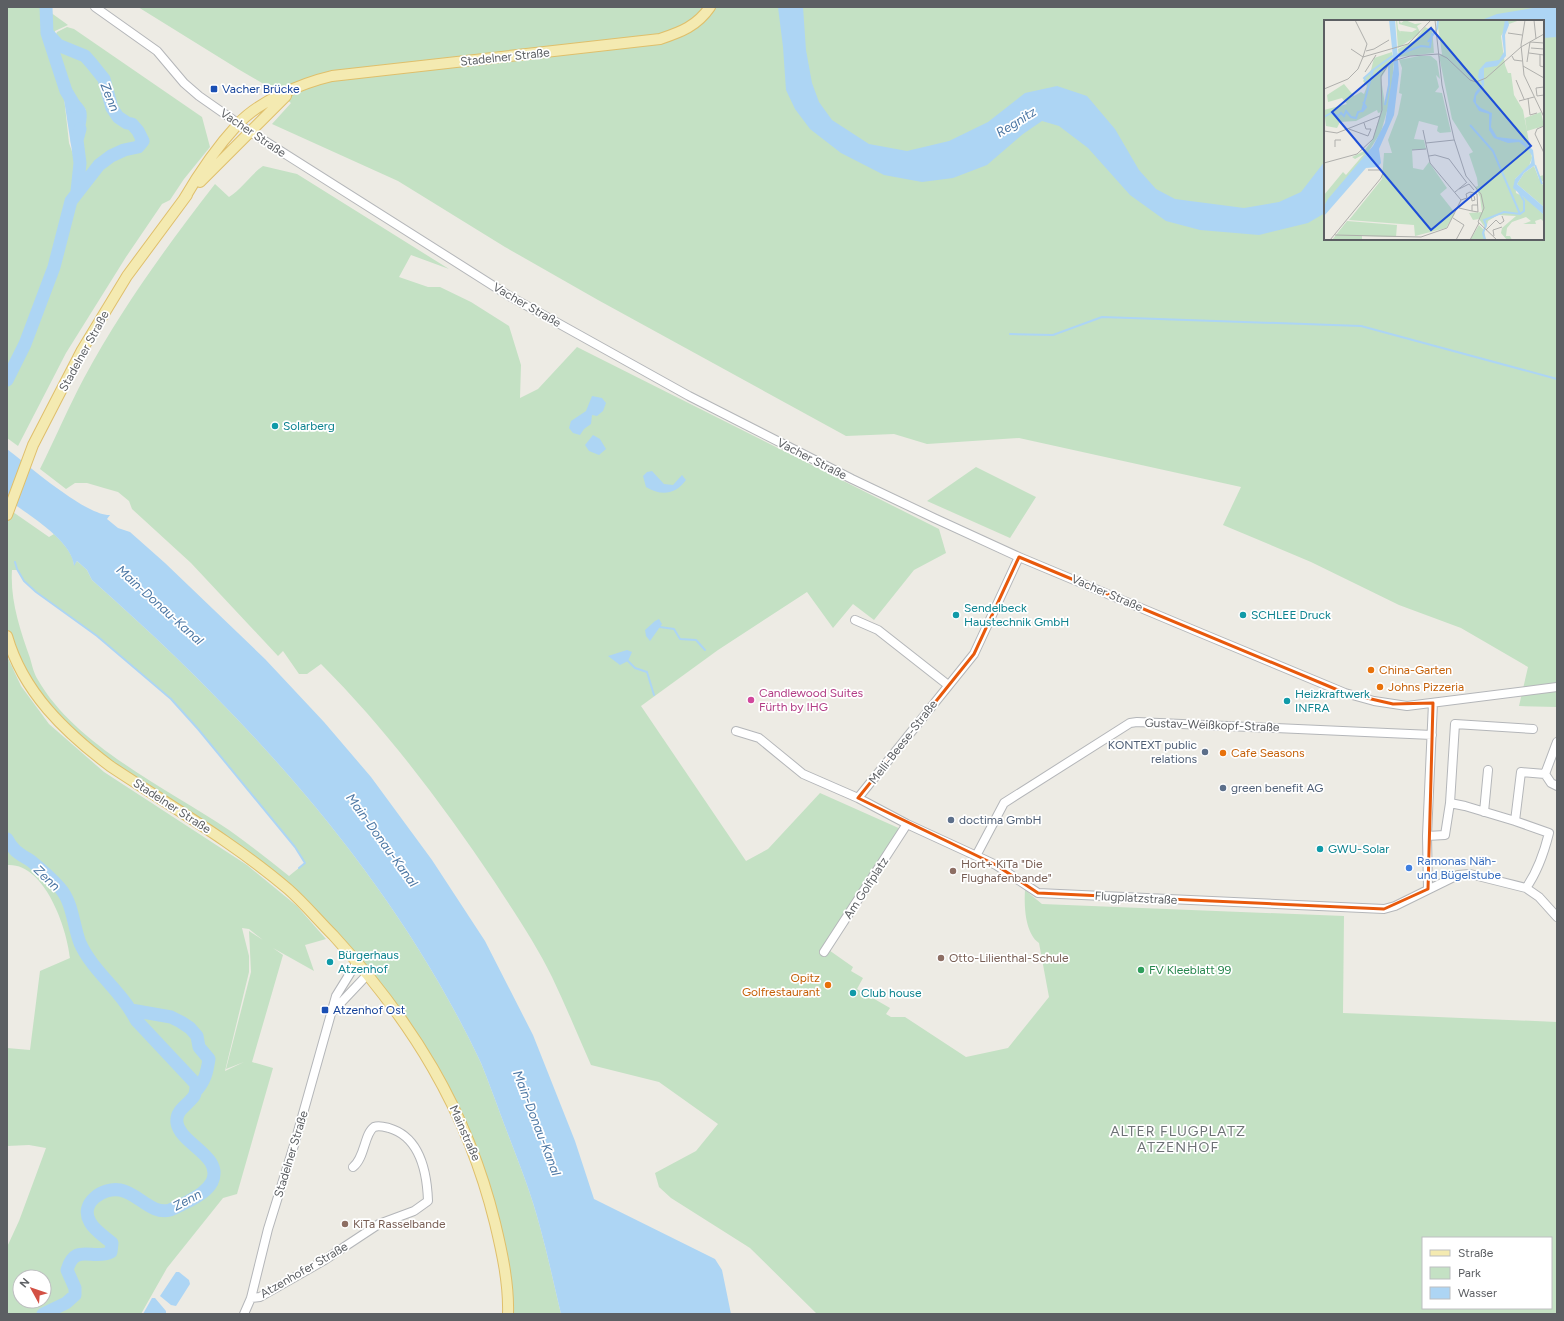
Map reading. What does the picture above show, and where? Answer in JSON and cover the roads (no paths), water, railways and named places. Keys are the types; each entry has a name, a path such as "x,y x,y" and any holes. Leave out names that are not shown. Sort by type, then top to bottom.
{"main road":[{"name":"Stadelner Straße","path":"7,515 33,445 82,350 127,276 184,199 205,166 238,124 273,98 313,80 332,76 660,39 685,30 703,17 710,7"},
{"name":"Stadelner Straße","path":"184,199 249,131 291,90"},
{"name":"Stadelner Straße","path":"7,636 17,663 26,680 44,706 64,728 110,766 226,840 257,863 290,891 368,974"},
{"name":"Mainstraße","path":"368,974 394,1007 424,1053 461,1121 474,1152 484,1182 500,1242 508,1314"}],"street":[{"name":"Vacher Straße","path":"95,7 157,51 189,88 238,124 511,297 716,410 852,479 1019,557 1345,693 1407,706 1433,704 1557,687"},
{"name":"Melli-Beese-Straße","path":"858,798 974,654 1019,557"},
{"path":"855,620 878,630 948,686"},
{"path":"1428,889 1427,836 1433,704"},
{"name":"Gustav-Weißkopf-Straße","path":"976,856 1004,803 1130,723 1251,726 1432,735"},
{"path":"1427,836 1445,835 1450,803 1454,724 1533,729"},
{"name":"Flugplatzstraße","path":"736,731 758,738 803,774 858,798 907,824 996,865 1038,893 1384,909 1395,906 1458,875 1470,874 1526,888 1539,897 1557,917"},
{"path":"1545,774 1557,742"},
{"path":"1484,812 1488,770"},
{"path":"1515,821 1521,772 1545,774"},
{"path":"1545,774 1551,784 1557,786"},
{"path":"1450,803 1515,821 1549,833 1535,875 1526,888"},
{"name":"Am Golfplatz","path":"824,952 907,824"},
{"name":"Stadelner Straße","path":"251,1298 268,1229 333,1011 336,996 356,962"},
{"name":"Stadelner Straße","path":"333,1011 368,974"},
{"name":"Atzenhofer Straße","path":"244,1314 251,1298 260,1297 323,1261 379,1224 414,1211 428,1200 428,1183 414,1144 395,1130 382,1126 374,1127 359,1163 353,1167"}],"water":[{"name":"Regnitz","path":"778,7 803,7 806,50 812,83 819,102 832,120 869,144 907,151 949,141 988,122 1025,93 1057,86 1087,96 1115,129 1139,170 1156,189 1175,199 1244,208 1279,202 1301,192 1324,162 1324,214 1308,223 1259,235 1200,230 1166,221 1130,195 1088,148 1059,126 1042,121 1023,134 987,165 953,178 922,182 884,175 841,153 810,129 795,109 786,90"},
{"path":"1539,7 1557,7 1557,37 1544,38 1544,20 1482,20 1497,14"},
{"path":"66,91 80,102 85,108 87,114 86,125 82,137 73,148 71,145 63,93"},
{"path":"592,396 602,398 606,403 603,411 597,416 592,415 591,424 584,429 580,435 573,433 569,428 571,421 586,411"},
{"path":"593,435 600,439 606,449 599,455 589,451 585,445"},
{"name":"Main-Donau-Kanal","path":"7,449 72,499 100,513 110,515 107,519 118,528 130,532 165,563 265,659 324,722 371,777 432,860 485,941 533,1035 575,1141 594,1199 715,1259 722,1270 731,1314 561,1314 532,1198 484,1069 445,994 404,927 360,863 311,802 260,743 150,632 92,580 87,570 77,561 74,566 66,547 57,537 7,499"},
{"path":"652,471 664,484 673,485 682,475 686,480 677,489 662,493 657,492 646,487 643,476 647,472"},
{"path":"659,619 662,624 650,641 646,636 645,630"},
{"path":"627,650 632,652 628,661 620,665 608,656"},
{"path":"176,1272 179,1272 189,1280 190,1284 176,1306 171,1305 160,1296"},
{"path":"152,1298 155,1298 166,1311 166,1314 143,1314"}],"waterway":[{"name":"Zenn","path":"46,7 47,33 66,91 75,106"},
{"name":"Zenn","path":"7,380 25,344 54,267 71,201 99,165 111,156 124,150 138,147 143,141 138,131 132,124 127,123 118,117 112,108 104,79 85,56 58,45 47,33"},
{"name":"Zenn","path":"77,191 80,163 77,140 80,129"},
{"path":"1010,334 1053,335 1102,317 1361,326 1557,379"},
{"path":"15,562 24,581 36,592 97,636 171,699 198,729 295,847 305,863 299,868"},
{"path":"660,627 674,629 680,639 696,640 705,650"},
{"path":"628,661 635,668 647,672 654,695"},
{"name":"Zenn","path":"7,839 14,849 39,867 60,888 68,900 80,943 92,963 123,1000 136,1020 196,1084 195,1095 180,1111 177,1118 177,1123 180,1131 207,1158 212,1165 214,1173 212,1182 205,1191 170,1210 163,1211 151,1207 133,1195 120,1190 107,1191 94,1198 90,1203 87,1215 94,1228 112,1243 111,1252 98,1255 80,1254 75,1257 70,1262 67,1270 75,1288 75,1295 66,1303 43,1314"},
{"name":"Zenn","path":"131,1010 171,1017 190,1028 197,1036 199,1047 209,1059 202,1084 196,1091"}],"place":[{"name":"Vacher Brücke","path":"214,89"},
{"name":"Solarberg","path":"275,426"},
{"name":"Sendelbeck Haustechnik GmbH","path":"956,615"},
{"name":"SCHLEE Druck","path":"1243,615"},
{"name":"China-Garten","path":"1371,670"},
{"name":"Johns Pizzeria","path":"1380,687"},
{"name":"Candlewood Suites Fürth by IHG","path":"751,700"},
{"name":"Heizkraftwerk INFRA","path":"1287,701"},
{"name":"KONTEXT public relations","path":"1205,752"},
{"name":"Cafe Seasons","path":"1223,753"},
{"name":"green benefit AG","path":"1223,788"},
{"name":"doctima GmbH","path":"951,820"},
{"name":"GWU-Solar","path":"1320,849"},
{"name":"Ramonas Näh- und Bügelstube","path":"1409,868"},
{"name":"Hort+ KiTa \"Die Flughafenbande\"","path":"953,871"},
{"name":"Otto-Lilienthal-Schule","path":"941,958"},
{"name":"Bürgerhaus Atzenhof","path":"330,962"},
{"name":"FV Kleeblatt 99","path":"1141,970"},
{"name":"Opitz Golfrestaurant","path":"828,985"},
{"name":"Club house","path":"853,993"},
{"name":"Atzenhof Ost","path":"325,1010"},
{"name":"KiTa Rasselbande","path":"345,1224"}],"district":[{"name":"ALTER FLUGPLATZ ATZENHOF","path":"1178,1140"}]}
